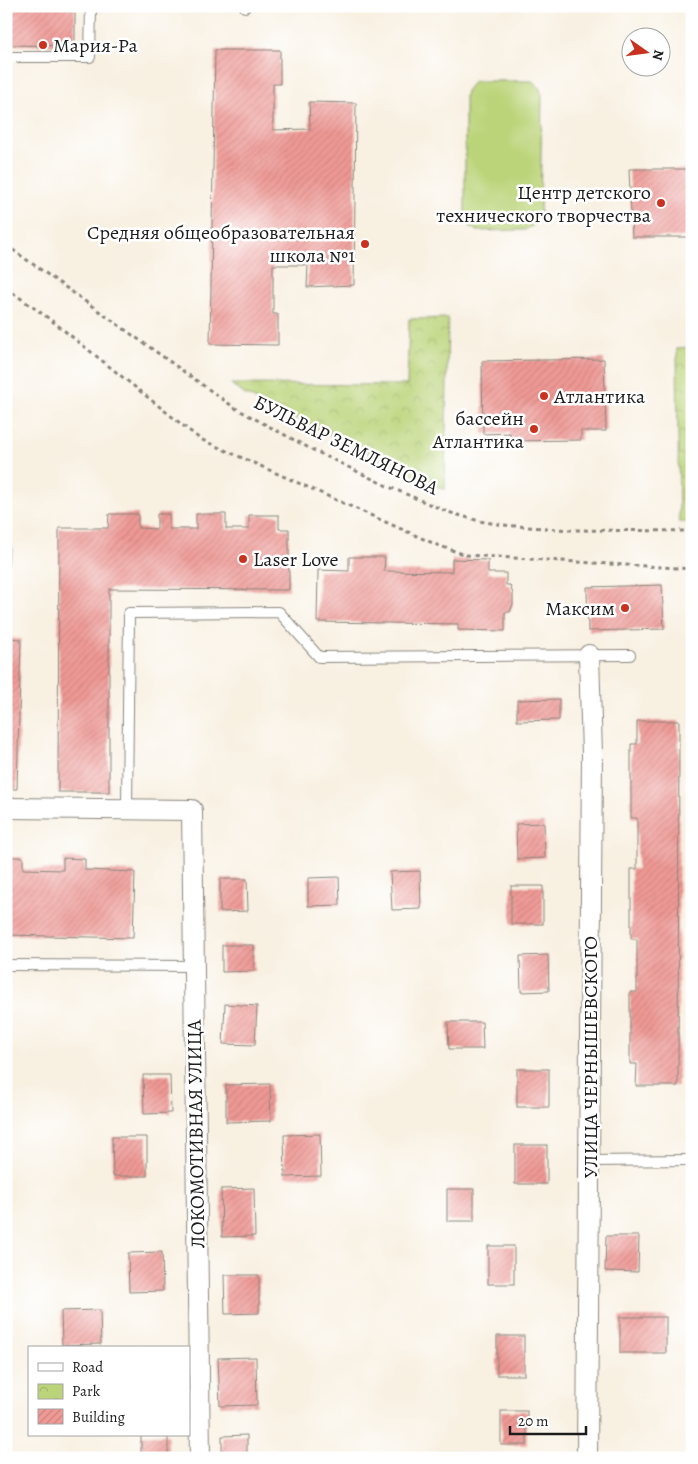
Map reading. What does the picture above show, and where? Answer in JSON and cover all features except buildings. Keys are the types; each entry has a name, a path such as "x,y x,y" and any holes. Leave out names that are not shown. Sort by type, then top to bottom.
{"street":[{"name":"УЛИЦА ЧЕРНЫШЕВСКОГО","path":"587,1458 592,754 589,655"},
{"path":"6,808 127,810"},
{"name":"ЛОКОМОТИВНАЯ УЛИЦА","path":"127,810 192,810 200,1458"}],"lane":[{"path":"6,57 90,58 91,6"},
{"path":"127,810 129,613 279,612 319,657 630,655"},
{"path":"6,965 194,966"},
{"path":"589,1161 692,1160"}],"path":[{"name":"БУЛЬВАР ЗЕМЛЯНОВА","path":"6,245 235,408 309,448 448,512 479,521 503,525 569,530 692,531"},
{"path":"6,288 51,320 200,439 437,545 466,554 692,569"}],"green space":[{"path":"474,81 532,81 539,87 542,95 540,216 535,224 525,230 477,231 468,225 465,219 465,97 466,91"},
{"path":"448,318 445,490 244,394 231,384 407,385 409,319"},
{"path":"692,347 692,522 679,522 677,348"}],"place":[{"name":"Мария-Ра","path":"43,45"},
{"name":"Центр детского технического творчества","path":"661,203"},
{"name":"Средняя общеобразовательная школа №1","path":"365,244"},
{"name":"Атлантика","path":"544,396"},
{"name":"бассейн Атлантика","path":"534,429"},
{"name":"Laser Love","path":"243,559"},
{"name":"Максим","path":"625,608"}]}
